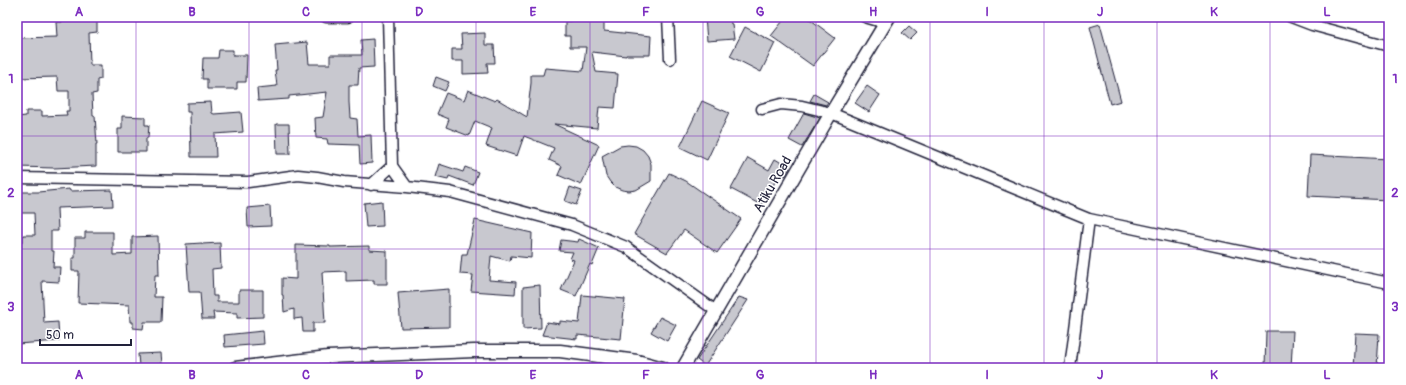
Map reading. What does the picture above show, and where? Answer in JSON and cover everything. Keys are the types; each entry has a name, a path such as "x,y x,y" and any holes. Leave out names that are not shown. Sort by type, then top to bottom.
{"street":[{"path":"326,17 348,17"},
{"path":"388,17 392,166 407,186"},
{"path":"668,17 670,59"},
{"path":"865,17 887,20"},
{"path":"1291,17 1312,25 1389,46"},
{"name":"Atiku Road","path":"683,368 831,113 887,20"},
{"path":"762,109 781,104 802,106 831,113 1089,219 1389,283"},
{"path":"371,185 392,166"},
{"path":"17,178 248,182 298,175 344,182 371,185 407,186 450,192 572,225 626,247 716,311"},
{"path":"1070,368 1089,219"},
{"path":"235,368 328,358 481,351 560,351 638,361 663,368"}],"building":[{"path":"62,17 97,18 97,32 89,33 90,65 101,65 101,79 97,80 97,93 92,94 97,144 96,166 54,168 18,167 17,117 26,116 26,111 42,111 42,116 67,115 66,111 69,111 69,91 58,91 57,77 17,78 17,38 57,37 56,22 62,22"},
{"path":"572,17 604,17 604,31 651,36 650,55 626,56 592,52 596,72 618,74 615,108 599,107 597,128 554,124 599,145 581,185 558,175 562,166 549,160 554,148 524,136 517,156 486,146 492,128 475,121 469,136 446,127 449,119 437,114 446,93 464,100 468,90 495,101 497,99 527,117 531,75 543,75 545,68 583,71 586,47 570,47 570,36 565,36 565,21 572,21"},
{"path":"705,17 730,17 734,39 707,41"},
{"path":"786,17 807,17 835,38 813,66 771,36"},
{"path":"1100,24 1121,101 1110,104 1090,27"},
{"path":"909,26 917,33 910,40 902,33"},
{"path":"745,27 775,43 761,72 730,56"},
{"path":"485,33 485,45 494,45 495,63 487,63 488,73 463,74 463,61 452,61 452,49 462,49 461,34"},
{"path":"373,39 374,67 359,68 358,85 349,85 350,118 357,119 358,136 371,135 372,163 360,164 359,145 328,144 327,139 316,138 315,118 323,117 327,92 289,96 289,99 258,101 257,88 277,86 275,70 277,70 275,45 307,42 309,64 330,64 330,55 362,55 361,40"},
{"path":"219,50 233,50 233,55 247,55 246,82 237,82 237,89 207,89 207,79 202,79 203,58 218,58"},
{"path":"436,77 449,82 445,91 433,86"},
{"path":"867,86 880,95 869,112 855,103"},
{"path":"814,94 828,102 826,105 810,101"},
{"path":"702,101 729,113 707,160 680,147"},
{"path":"211,102 212,113 214,114 241,112 243,132 215,134 216,157 191,157 190,112 187,112 187,103"},
{"path":"804,113 820,118 802,147 789,140"},
{"path":"122,116 145,117 145,125 149,125 148,138 146,138 146,152 118,152 118,129 122,129"},
{"path":"276,124 289,124 290,154 277,154"},
{"path":"620,146 636,146 643,150 648,156 651,164 651,181 636,190 629,191 615,187 610,182 606,176 602,156"},
{"path":"1310,155 1389,159 1389,200 1308,196"},
{"path":"748,158 769,170 775,159 790,168 785,176 780,174 761,205 731,189"},
{"path":"439,164 463,172 465,167 478,172 473,185 449,176 448,180 435,177"},
{"path":"669,173 686,181 741,219 717,253 684,230 667,253 634,234"},
{"path":"570,187 582,191 576,205 565,201"},
{"path":"69,189 70,191 112,190 113,206 57,208 58,231 51,231 51,251 54,251 53,267 60,267 59,282 42,281 44,323 58,322 59,341 17,344 17,241 23,241 23,235 35,235 34,213 17,213 17,192 38,192"},
{"path":"382,201 383,226 366,227 364,203"},
{"path":"270,206 271,226 248,227 247,208"},
{"path":"475,220 532,233 531,258 511,256 510,261 491,256 489,280 516,282 515,294 471,291 473,275 460,274 462,254 467,254"},
{"path":"85,232 113,232 113,255 132,254 132,237 158,236 159,275 155,275 154,297 162,297 161,322 144,322 143,329 133,328 133,322 130,322 129,305 78,303 79,271 72,271 72,258 75,258 75,238 85,238"},
{"path":"579,239 599,248 592,265 590,264 576,296 561,290 574,260 570,259 573,252 559,251 561,240 578,242"},
{"path":"220,243 221,268 212,269 213,296 217,296 217,302 239,302 239,290 263,290 263,317 237,318 237,313 213,312 214,319 202,319 200,292 189,292 186,244"},
{"path":"296,245 330,247 369,246 369,250 387,251 387,284 374,284 374,280 346,281 346,271 322,272 325,323 313,323 313,332 303,332 302,318 294,319 294,309 284,312 282,295 282,278 296,279"},
{"path":"540,285 541,328 523,329 523,287"},
{"path":"449,289 449,327 401,328 398,293"},
{"path":"582,295 625,299 621,339 577,335 577,339 542,335 547,322 560,324 560,321 579,323"},
{"path":"739,297 748,300 705,366 697,360"},
{"path":"660,317 676,325 667,341 651,332"},
{"path":"263,331 264,344 225,347 224,335"},
{"path":"1266,331 1293,331 1291,368 1265,368"},
{"path":"1355,333 1379,334 1377,368 1353,368"},
{"path":"161,353 162,364 139,366 138,354"}]}
